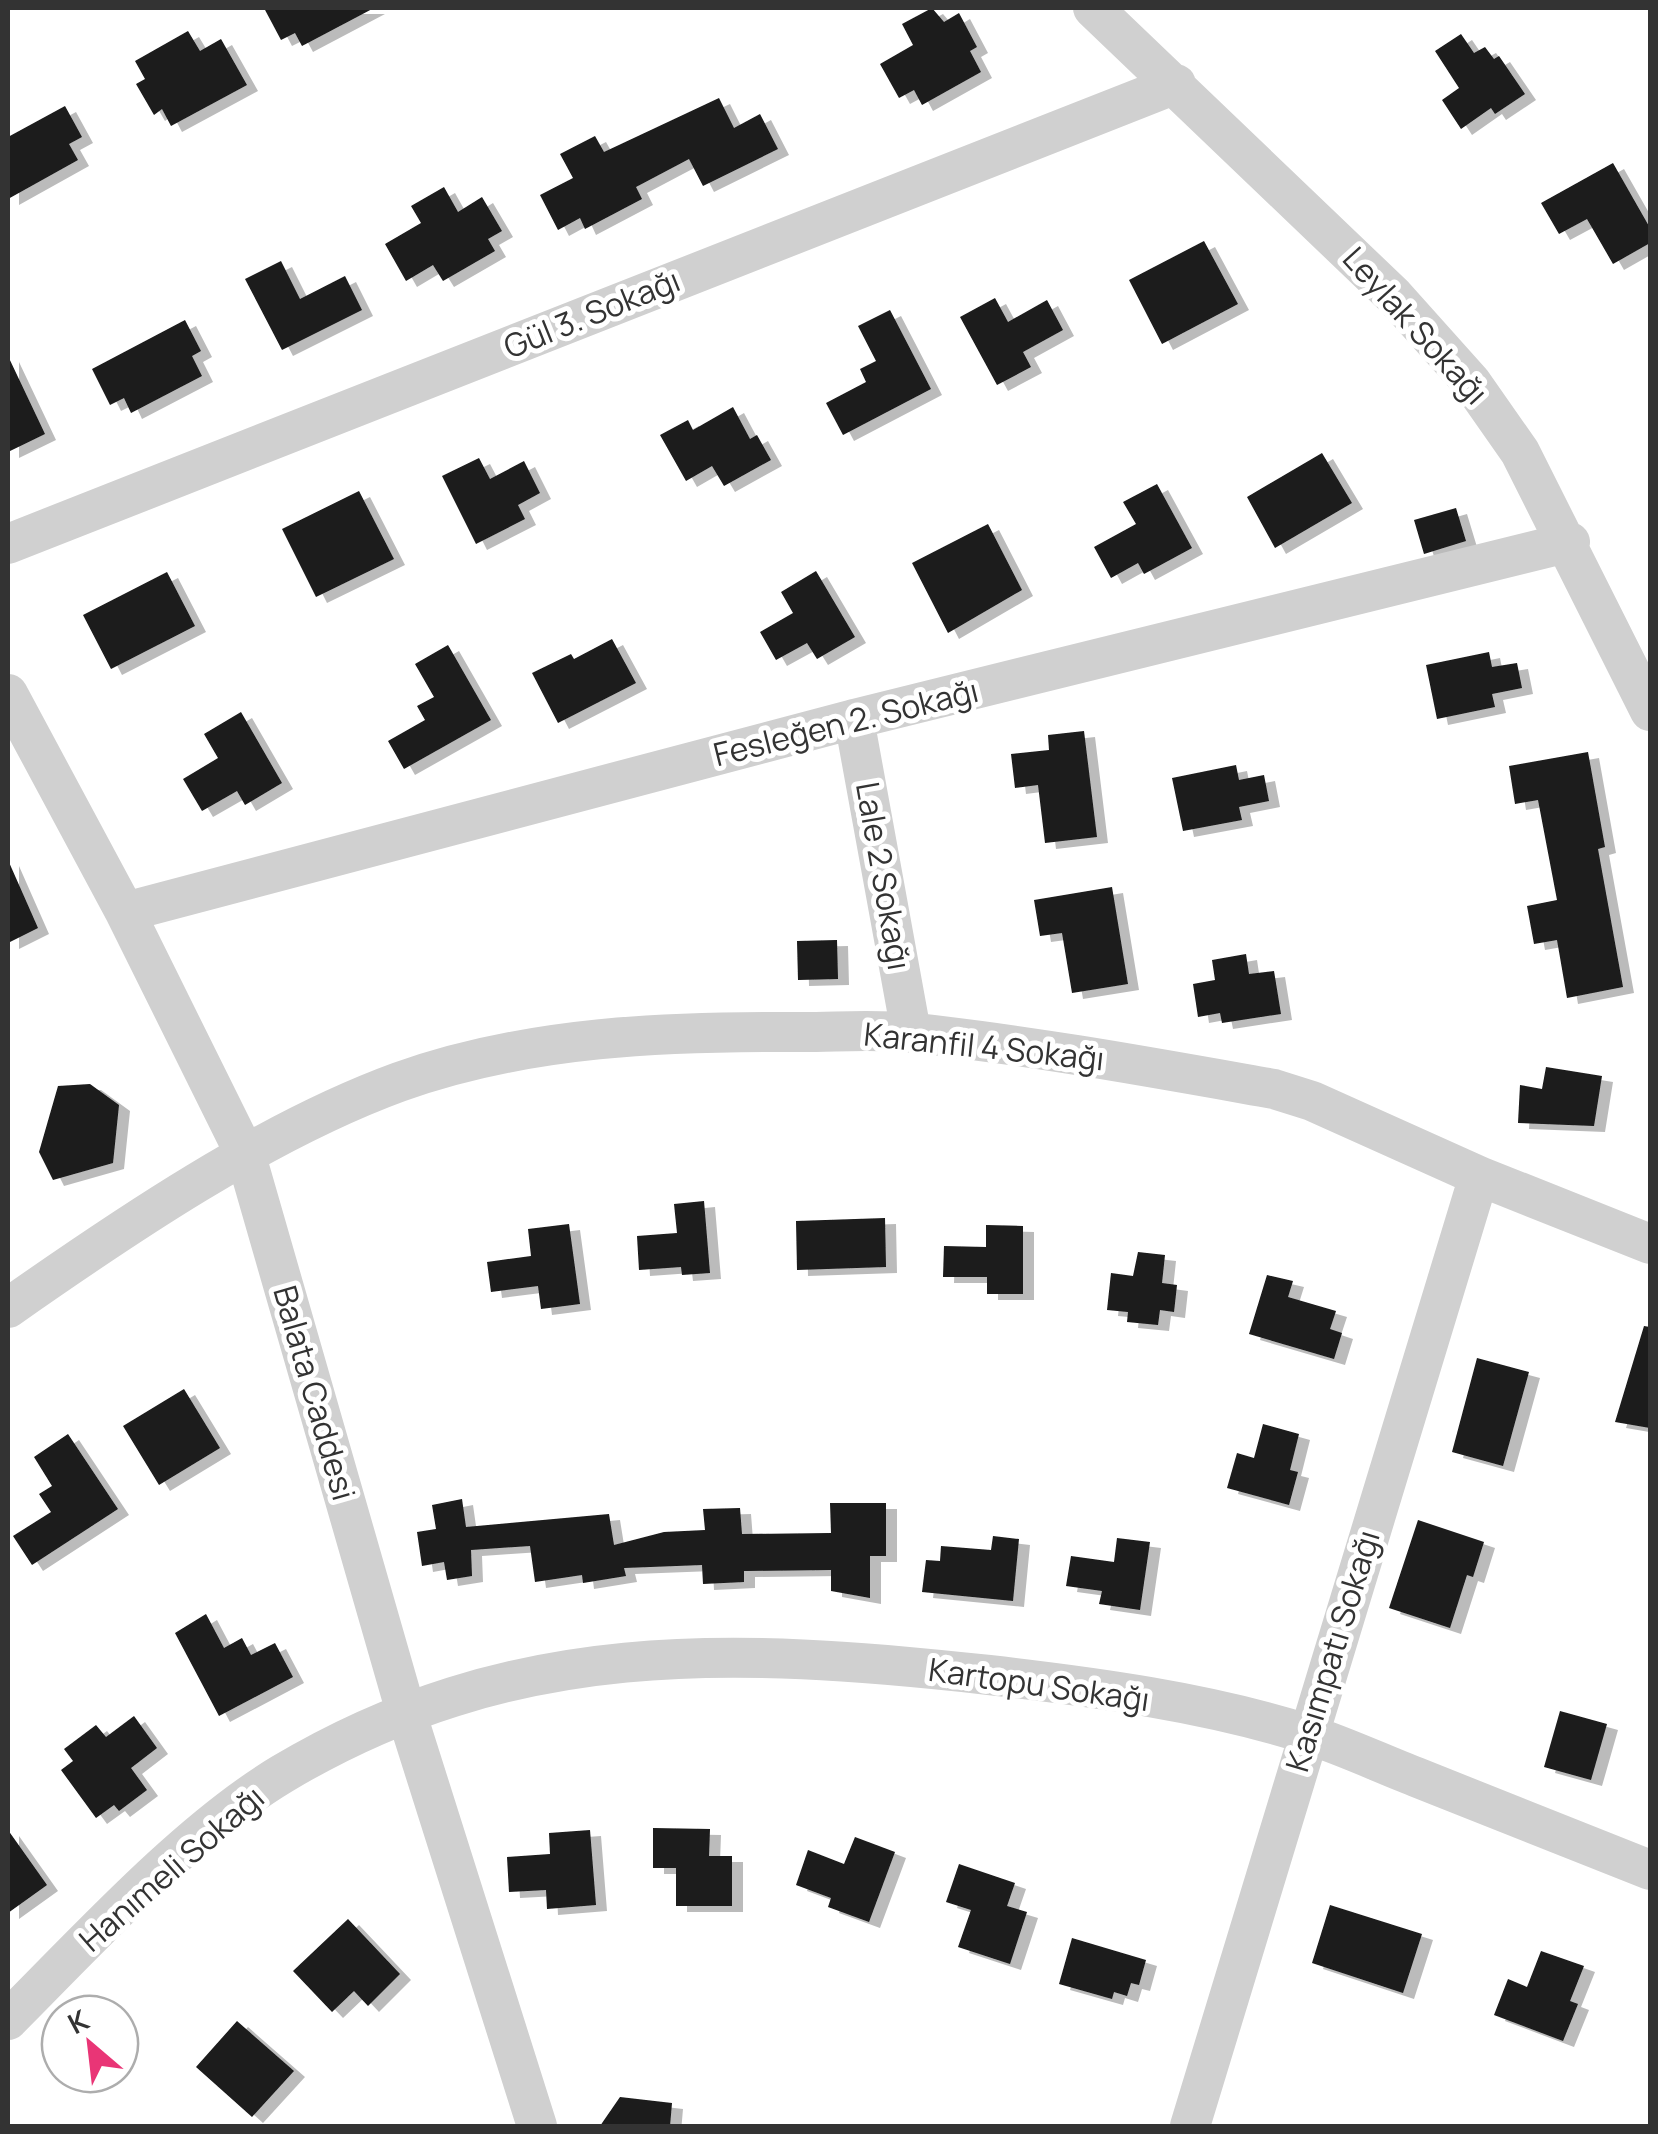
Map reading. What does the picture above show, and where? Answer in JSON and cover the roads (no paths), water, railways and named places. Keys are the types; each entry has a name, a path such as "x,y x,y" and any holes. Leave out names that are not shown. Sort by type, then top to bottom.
{"street":[{"name":"Leylak Sokağı","path":"1093,8 1394,296 1471,382 1520,452 1570,542 1650,710"},
{"name":"Gül 3. Sokağı","path":"8,544 1176,84"},
{"name":"Fesleğen 2. Sokağı","path":"125,912 854,720 1570,542"},
{"name":"Balata Caddesi","path":"8,694 125,912 246,1156 406,1712 537,2126"},
{"name":"Lale 2 Sokağı","path":"854,720 911,1032"},
{"name":"Karanfil 4 Sokağı","path":"8,1308 246,1156 325,1112 401,1082 508,1054 608,1038 714,1031 911,1032 1274,1089 1312,1100 1480,1176 1650,1244"},
{"name":"Kasımpatı Sokağı","path":"1190,2126 1480,1176"},
{"name":"Kartopu Sokağı","path":"406,1712 542,1672 618,1660 694,1656 856,1660 1066,1684 1307,1734 1650,1870"},
{"name":"Hanımeli Sokağı","path":"8,2020 108,1920 222,1818 279,1776 406,1712"}]}
